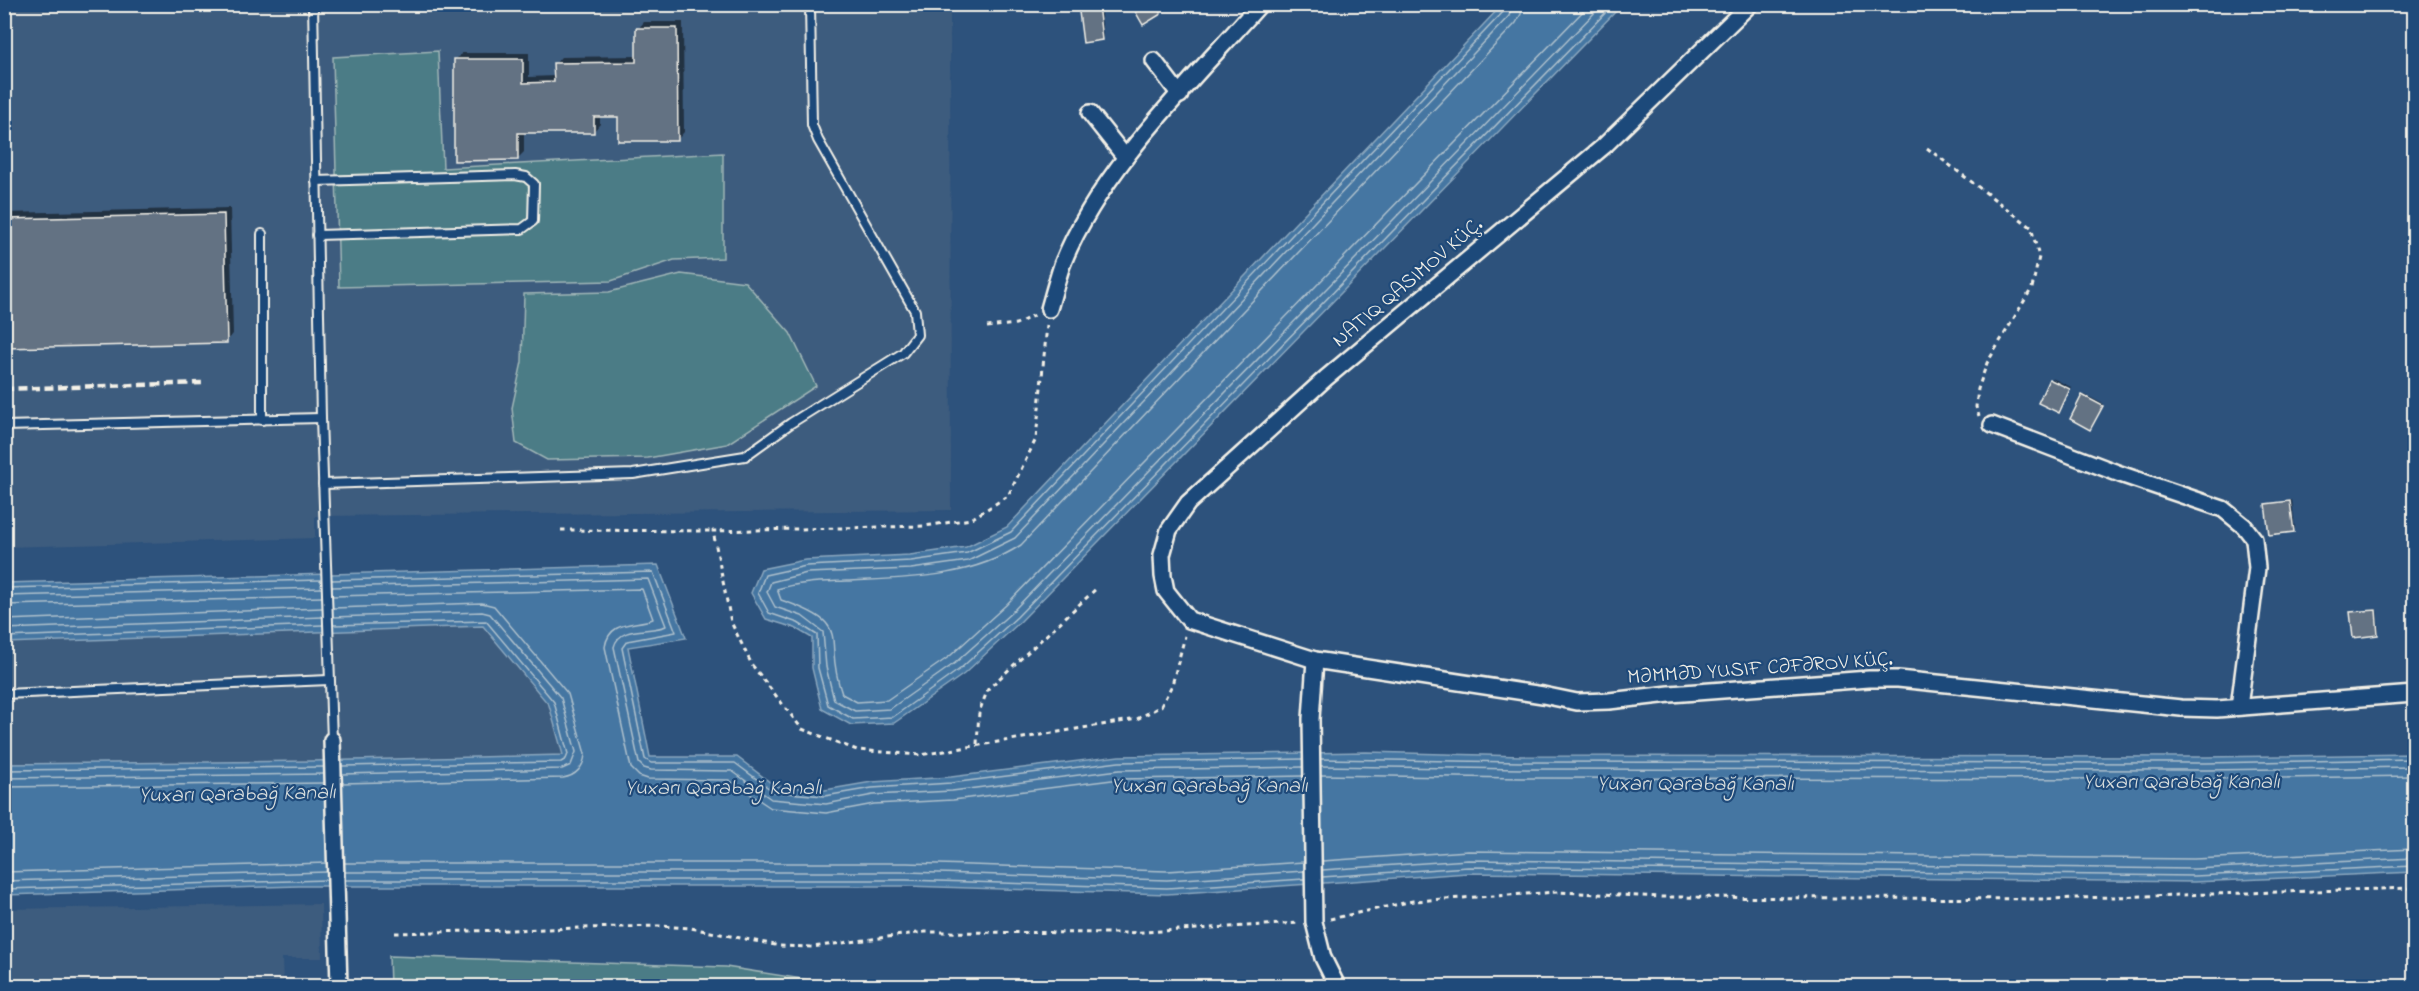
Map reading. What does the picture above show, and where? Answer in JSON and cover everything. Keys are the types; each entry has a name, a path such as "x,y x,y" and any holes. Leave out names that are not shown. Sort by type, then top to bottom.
{"street":[{"path":"1048,309 1062,265 1076,236 1125,157 1260,4"},
{"path":"1189,620 1166,591 1162,555 1168,530 1188,503 1326,378 1604,146 1750,4"},
{"path":"1154,61 1180,95"},
{"path":"1090,113 1125,157"},
{"path":"1992,425 2120,474 2223,509 2244,526 2254,539 2257,568 2239,707"},
{"name":"MƏMMƏD YUSIF CƏFƏROV KÜÇ.","path":"1189,620 1315,660 1577,702 1869,679 1898,679 2181,708 2239,707 2415,694"},
{"path":"1315,660 1311,719 1314,922 1323,958 1337,987"},
{"path":"332,740 339,987"}],"lane":[{"path":"313,4 321,418 332,740"},
{"path":"323,484 633,474 745,456 791,423 903,353 917,336 915,312 818,140 812,124 810,4"},
{"path":"316,181 515,175 526,177 534,184 535,203 533,221 522,229 317,235"},
{"path":"261,234 262,420"},
{"path":"4,426 321,418"},
{"path":"4,694 329,680"}],"path":[{"path":"1927,148 2031,227 2039,257 2032,288 1988,363 1978,388 1976,407 1979,417 1992,425"},
{"path":"987,327 1016,324 1048,309"},
{"path":"561,530 713,531 925,526 971,519 1008,496 1036,439 1048,309"},
{"path":"713,531 731,622 752,665 802,729 857,750 920,755 1137,719 1161,706 1172,685 1189,620"},
{"path":"977,744 979,712 988,689 1097,588"},
{"path":"395,933 659,926 691,928 780,946 812,947 925,932 1126,933 1314,922 1413,901 1558,892 1661,897 2045,899 2415,888"}],"shaded area":[{"path":"4,5 950,5 951,510 315,516 315,538 5,547"},
{"path":"483,625 549,705 563,756 5,764 4,643"},
{"path":"321,904 322,958 282,958 283,986 5,986 5,909"}],"green space":[{"path":"438,51 443,168 723,153 723,258 674,260 611,281 339,287 333,57"},
{"path":"681,274 745,282 790,333 816,386 727,444 648,458 547,460 516,443 512,408 522,362 524,294 609,292"},
{"path":"389,956 726,967 846,986 390,986"}],"water":[{"path":"1502,5 1622,5 1021,621 964,674 894,723 851,725 822,709 812,668 812,638 795,628 766,619 751,593 761,569 805,560 910,555 966,547 1007,527"},
{"name":"Yuxarı Qarabağ Kanalı","path":"658,565 686,638 628,647 650,757 737,757 775,786 825,790 872,782 951,777 1119,756 1366,752 1522,756 2206,757 2414,754 2414,872 2194,882 1468,873 1167,894 906,886 299,886 5,895 5,764 312,761 563,755 549,705 483,626 5,643 4,583"}],"building":[{"path":"1078,4 1098,4 1102,40 1083,43"},
{"path":"1131,4 1155,4 1161,14 1143,25"},
{"path":"636,28 677,28 678,141 618,141 618,117 594,117 594,133 518,133 518,160 454,161 454,59 523,59 523,83 554,82 553,63 636,62"},
{"path":"224,214 227,343 4,348 4,219"},
{"path":"2049,379 2070,389 2059,413 2038,403"},
{"path":"2082,395 2103,406 2090,430 2070,419"},
{"path":"2290,501 2294,532 2269,535 2265,504"},
{"path":"2376,610 2378,635 2353,638 2350,612"}],"railway":[{"path":"4,389 205,383"}]}
